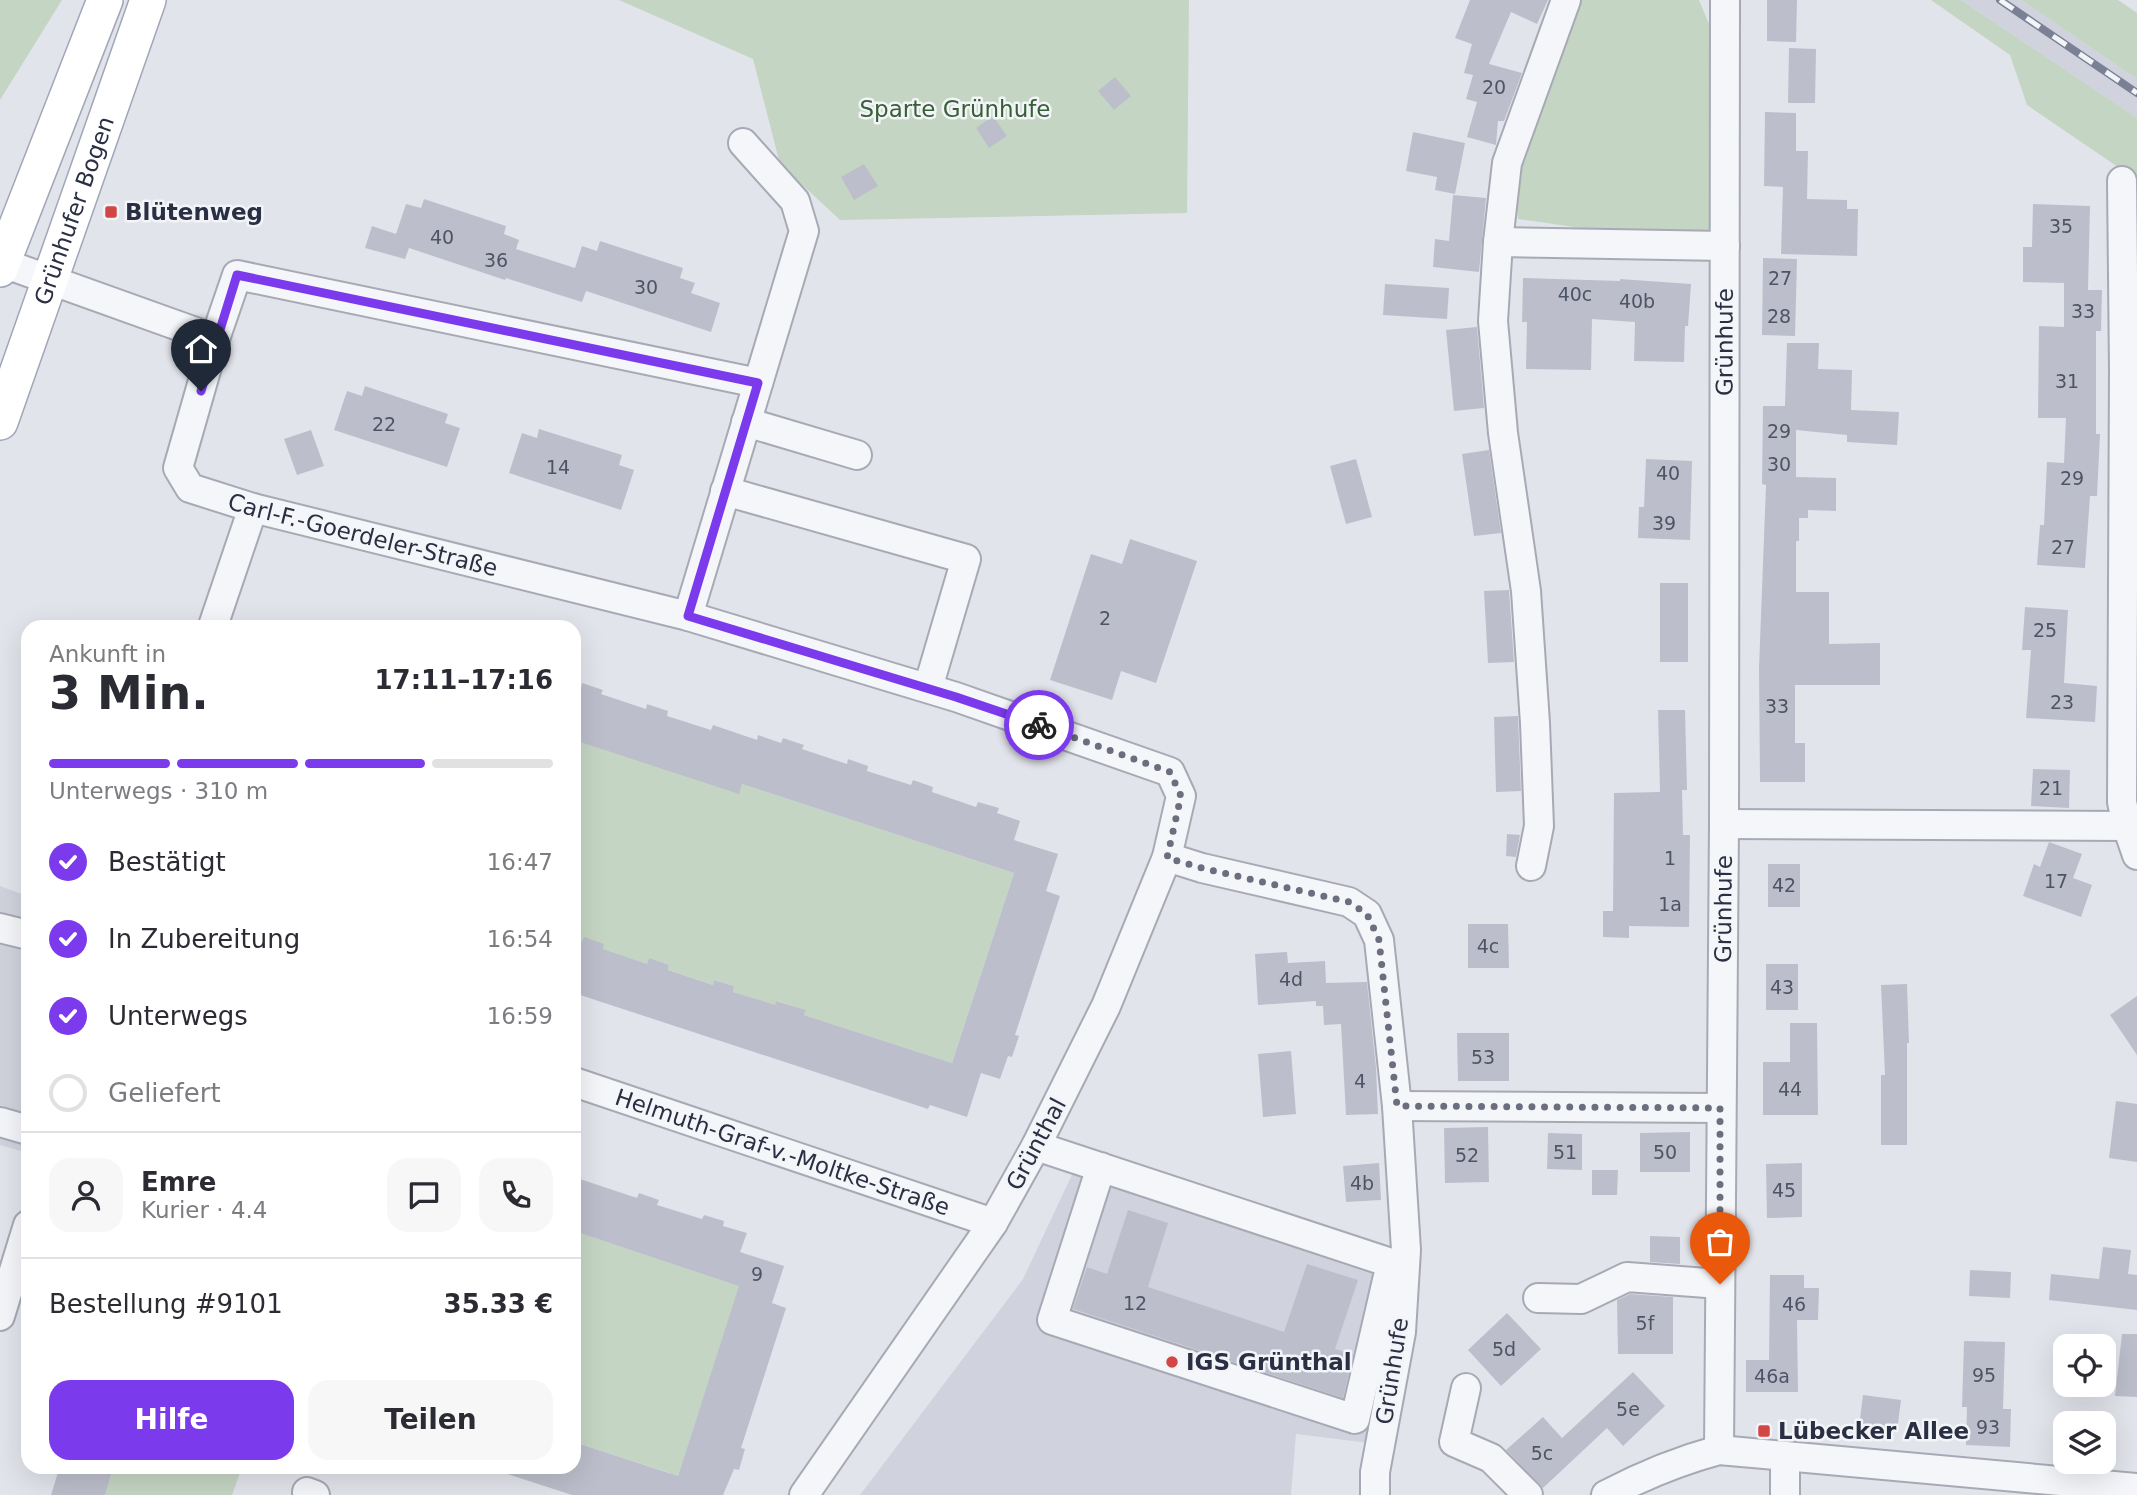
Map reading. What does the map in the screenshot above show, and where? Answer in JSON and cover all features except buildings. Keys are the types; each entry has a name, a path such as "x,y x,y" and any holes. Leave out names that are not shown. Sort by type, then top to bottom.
{"main road":[{"name":"Grünhufer Bogen","path":"1,264 105,0"},
{"name":"Grünhufer Bogen","path":"0,422 148,0"}],"street":[{"path":"1531,866 1539,826 1526,591 1503,433 1493,321 1507,163 1566,0"},
{"name":"Grünhufe","path":"1719,1450 1724,824 1725,0"},
{"path":"688,616 804,232 795,201 743,143"},
{"path":"2122,181 2130,371 2122,802 2137,855"},
{"path":"1498,242 1725,246"},
{"path":"1,264 215,339"},
{"name":"Carl-F.-Goerdeler-Straße","path":"758,383 237,275 215,339 178,468 190,488 253,508 688,616 928,688 1155,765"},
{"path":"746,422 857,455"},
{"path":"725,492 966,559 928,688"},
{"path":"215,620 253,508"},
{"name":"Grünthal","path":"804,1495 993,1223 1036,1146 1106,1006 1167,858 1181,796 1170,772 1155,765"},
{"path":"1724,824 2127,826"},
{"name":"Grünhufe","path":"1167,858 1349,902 1367,914 1379,940 1397,1106 1406,1251 1401,1332 1375,1472 1375,1495"},
{"name":"Helmuth-Graf-v.-Moltke-Straße","path":"581,1084 993,1223"},
{"path":"1397,1106 1720,1108"},
{"path":"0,1122 21,1128"},
{"path":"1036,1146 1101,1167 1391,1263 1355,1419 1052,1320 1101,1167"},
{"path":"0,1316 21,1248"},
{"path":"1538,1298 1581,1299 1627,1277 1720,1284"},
{"path":"1466,1388 1454,1442 1491,1458 1528,1495"},
{"path":"1606,1495 1648,1474 1719,1450 2137,1488"},
{"path":"1785,1456 1785,1495"}],"shaded area":[{"path":"1961,0 2021,0 2137,79 2137,118"},
{"path":"0,886 21,894 21,1151 0,1145"},
{"name":"IGS Grünthal","path":"1084,1149 1395,1249 1395,1289 1369,1443 1296,1434 1291,1495 860,1495 1023,1279"}],"green space":[{"path":"0,0 62,0 0,100"},
{"name":"Sparte Grünhufe","path":"619,0 1189,0 1187,213 840,220 780,164 753,59"},
{"path":"1579,0 1699,0 1714,36 1710,231 1657,239 1518,219 1514,177"},
{"path":"1931,0 1961,0 2137,118 2137,180 2027,105 2010,55"},
{"path":"2021,0 2118,0 2137,13 2137,79"},
{"path":"581,742 742,784 1014,873 952,1063 804,1015 805,1010 777,1001 773,1010 755,999 733,992 734,986 715,980 713,985 668,970 669,965 649,959 647,964 581,942"},
{"path":"581,1233 740,1285 675,1485 670,1473 581,1444"},
{"path":"112,1474 240,1474 232,1495 105,1495"}],"railway":[{"path":"2000,0 2137,93"}],"way so far":[{"path":"1039,725 1170,772 1181,796 1167,858 1349,902 1367,914 1379,940 1397,1106 1720,1108 1720,1284"}],"place":[{"name":"Blütenweg","path":"111,212"},
{"name":"IGS Grünthal","path":"1172,1362"},
{"name":"Lübecker Allee","path":"1764,1431"}],"route":[{"path":"201,391 237,275 758,383 688,616 956,697 1039,725"}]}
